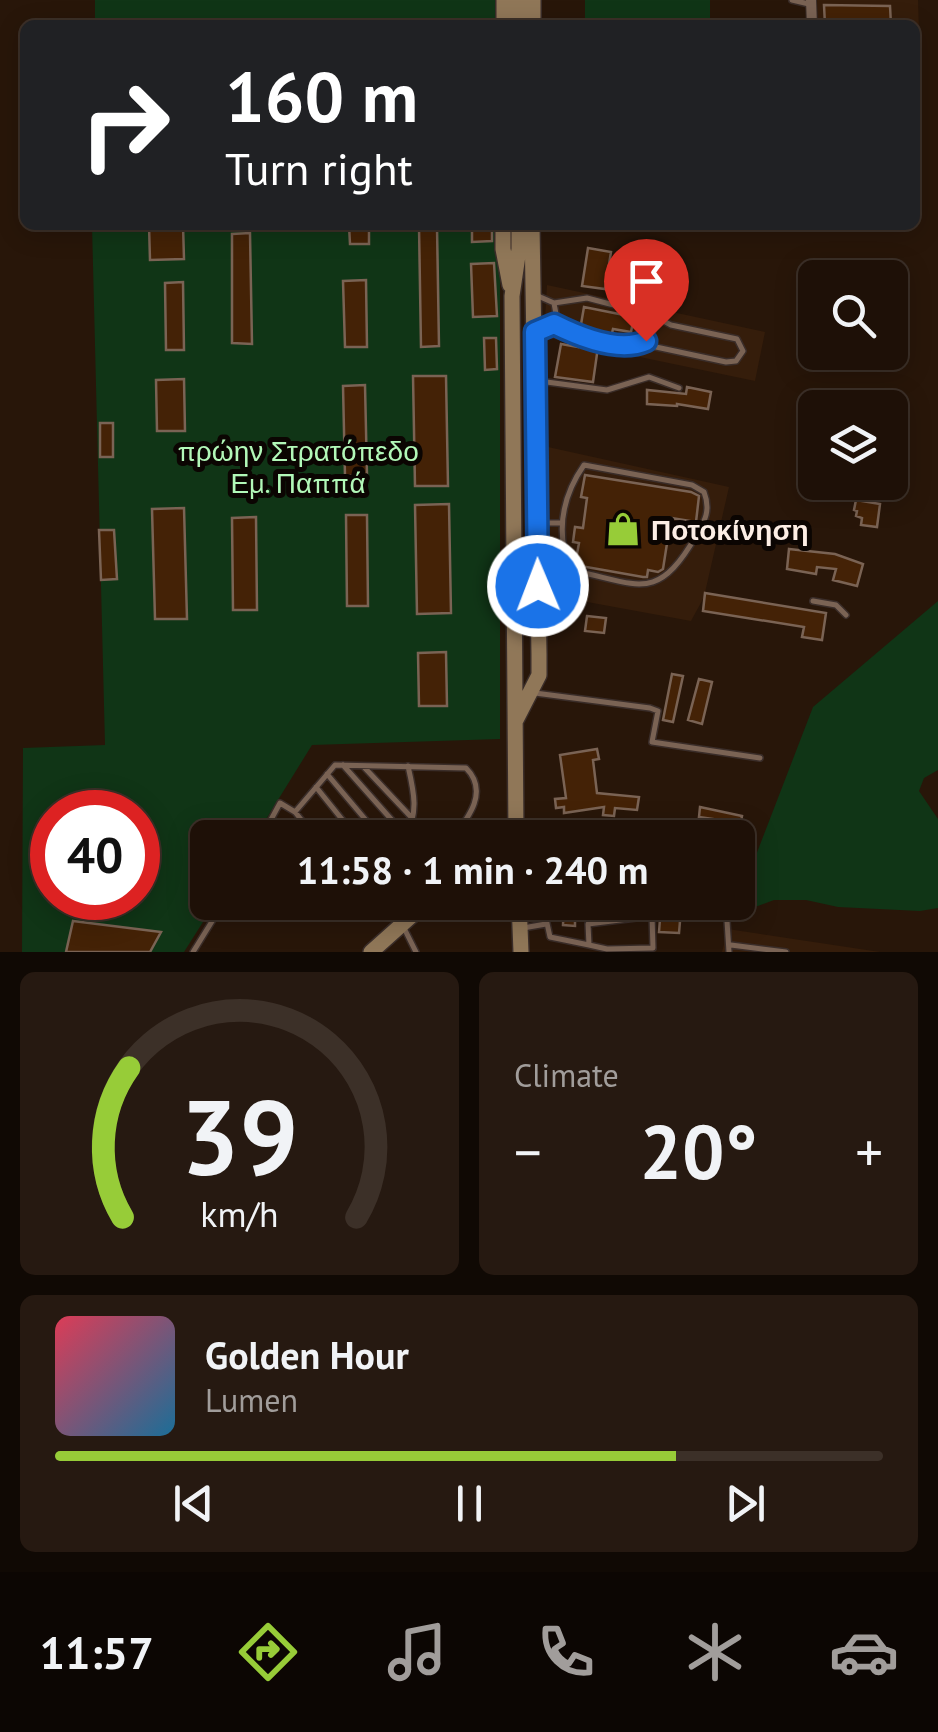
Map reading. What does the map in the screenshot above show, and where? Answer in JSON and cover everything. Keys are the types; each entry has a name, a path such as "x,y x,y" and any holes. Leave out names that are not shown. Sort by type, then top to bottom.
{"main road":[{"path":"503,230 512,296"},
{"path":"516,820 512,296 519,230"},
{"path":"515,722 532,692 539,664 532,230"},
{"path":"372,952 407,920"},
{"path":"520,920 521,952"}],"lane":[{"path":"792,0 811,2"},
{"path":"535,332 554,324 576,335 606,342 642,344 726,362 742,354 737,339 670,325 652,314 586,298 554,303 536,295"},
{"path":"554,303 554,324"},
{"path":"642,344 653,331 652,314"},
{"path":"536,381 608,390 649,377 679,388"},
{"path":"584,465 692,485 704,492 708,507 706,519 680,564 652,585 570,570 561,523 566,498 584,465"},
{"path":"537,523 561,523"},
{"path":"813,601 836,606 846,615"},
{"path":"532,692 650,708 658,711 652,742 760,758"},
{"path":"343,765 391,820"},
{"path":"295,812 334,766 454,766 466,768 478,788 476,803 465,820"},
{"path":"363,766 414,819"},
{"path":"408,766 416,802 414,819"},
{"path":"327,774 367,820"},
{"path":"316,787 343,820"},
{"path":"270,820 280,802 301,820"},
{"path":"193,952 213,920"},
{"path":"546,920 550,937 607,949 653,948 652,920"},
{"path":"589,945 588,924 620,920"},
{"path":"727,920 730,949 786,952"},
{"path":"520,928 546,924"},
{"path":"402,925 416,952"}],"shaded area":[{"path":"817,0 918,0 919,20 818,20"},
{"path":"547,285 765,332 755,381 544,337"},
{"path":"548,447 729,487 704,597 691,621 549,595"},
{"path":"728,929 880,952 722,952"}],"green space":[{"path":"95,0 500,0 501,20 95,20"},
{"path":"585,0 710,0 710,20 585,20"},
{"name":"πρώην Στρατόπεδο Εμ. Παππά","path":"92,230 500,230 500,739 312,745 266,820 190,820 190,920 204,920 184,952 22,952 23,748 105,745"},
{"path":"938,601 938,770 924,778 919,791 938,819 938,908 920,911 838,907 806,900 774,900 755,907 755,858 813,707"}],"building":[{"path":"824,5 890,6 891,20 825,20"},
{"path":"149,230 183,230 184,259 150,260"},
{"path":"349,230 369,230 369,244 350,244"},
{"path":"419,230 437,230 439,346 421,347"},
{"path":"472,230 492,230 492,241 472,242"},
{"path":"250,233 252,344 232,343 232,234"},
{"path":"588,248 611,252 605,289 582,286"},
{"path":"494,263 497,316 473,317 471,264"},
{"path":"366,280 367,347 345,347 343,281"},
{"path":"183,282 184,350 166,350 165,283"},
{"path":"584,307 634,317 631,332 613,329 611,337 607,337 580,330"},
{"path":"484,338 496,338 497,369 485,370"},
{"path":"578,342 598,347 593,382 555,377 561,344 578,347"},
{"path":"413,376 446,376 448,486 415,486"},
{"path":"184,379 185,431 157,431 156,380"},
{"path":"365,385 367,475 345,476 343,386"},
{"path":"687,387 711,392 708,409 647,404 647,390 686,394"},
{"path":"100,423 113,423 113,457 100,457"},
{"path":"585,475 699,496 696,522 671,518 663,569 648,570 647,577 643,577 575,565 579,543 573,542 575,527 583,528 587,498 581,497"},
{"path":"856,500 880,504 877,527 861,525 862,518 854,510"},
{"path":"449,504 451,613 417,614 415,505"},
{"path":"184,508 187,619 155,619 152,509"},
{"path":"346,515 367,515 368,606 347,606"},
{"path":"256,517 257,610 233,610 232,518"},
{"path":"99,530 114,530 117,579 101,580"},
{"path":"789,549 835,554 863,564 857,586 833,580 836,569 817,567 816,574 787,569"},
{"path":"705,593 826,613 822,640 802,637 804,627 703,611"},
{"path":"587,616 606,618 604,633 585,631"},
{"path":"446,652 447,706 419,706 418,653"},
{"path":"672,674 683,676 673,722 663,720"},
{"path":"699,679 712,682 702,724 688,720"},
{"path":"597,749 599,759 593,760 597,793 639,797 637,810 615,808 614,816 603,815 604,807 564,813 564,807 556,808 555,799 566,798 560,755"},
{"path":"700,807 742,816 741,820 699,817"},
{"path":"563,920 575,920 575,926 563,925"},
{"path":"660,920 680,921 679,933 659,932"},
{"path":"73,921 161,932 150,952 66,952"}],"place":[{"name":"Ποτοκίνηση","path":"623,529"}],"route":[{"path":"538,586 535,332 554,324 576,335 606,342 629,345 646,341"}]}
